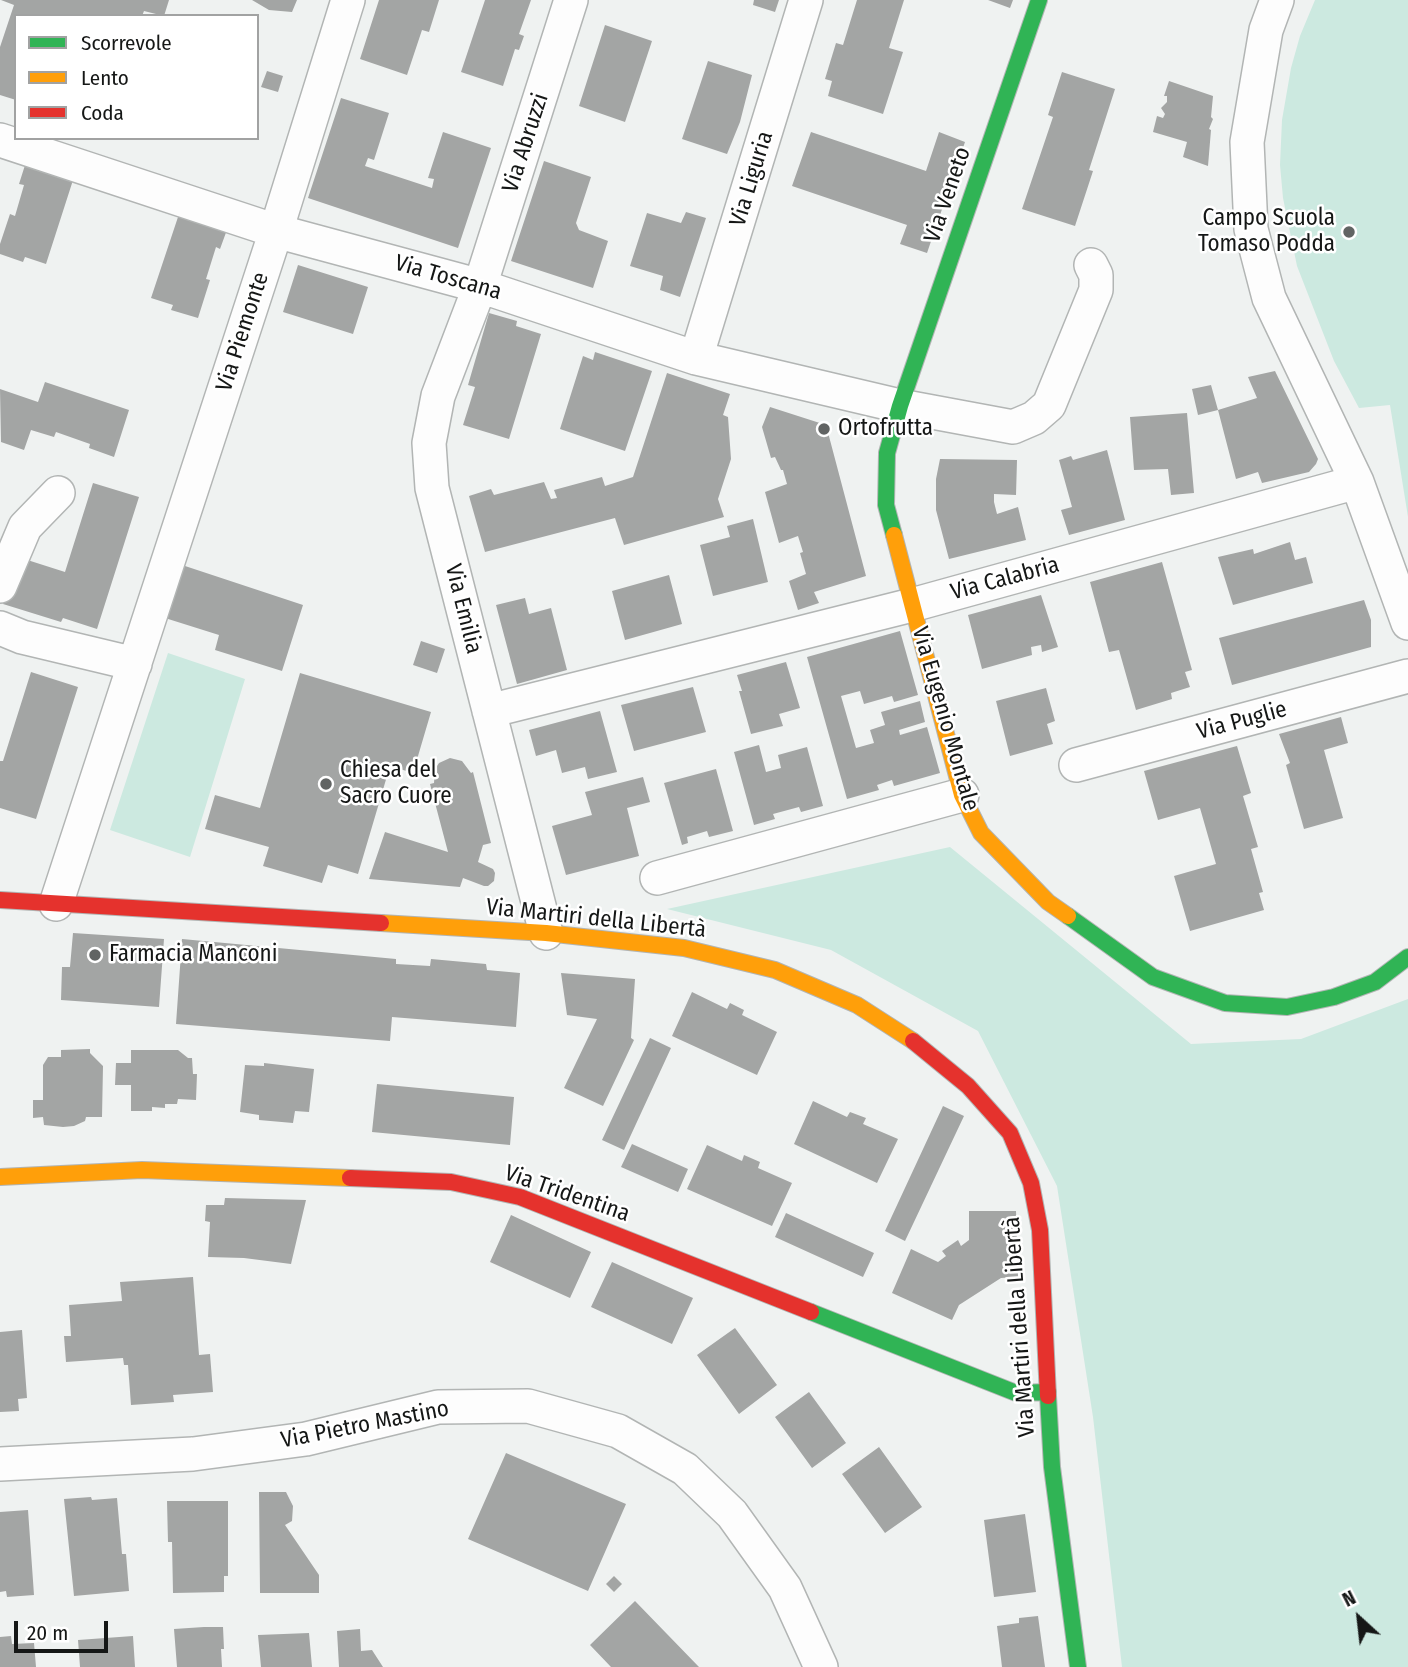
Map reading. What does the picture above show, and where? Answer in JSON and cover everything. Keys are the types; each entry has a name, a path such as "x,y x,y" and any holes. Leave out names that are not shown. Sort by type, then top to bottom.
{"street":[{"name":"Via Piemonte","path":"56,904 276,231 348,0"},
{"name":"Via Abruzzi","path":"480,286 571,0"},
{"name":"Via Liguria","path":"696,358 806,0"},
{"name":"Via Veneto","path":"900,406 1039,0"},
{"path":"1277,0 1266,30 1247,142 1251,229 1269,299 1357,482 1408,623"},
{"name":"Via Toscana","path":"0,140 276,231 480,286 696,358 900,406 1013,427 1034,418 1049,404 1096,290 1096,275 1091,265"},
{"name":"Via Emilia","path":"480,286 438,396 429,443 432,488 546,933"},
{"name":"Via Eugenio Montale","path":"900,406 887,453 886,505 962,795 981,833 1048,902 1153,977 1225,1003 1287,1007 1334,997 1375,982 1408,957"},
{"name":"Via Calabria","path":"489,711 912,605 1357,482"},
{"path":"0,586 25,527 58,493"},
{"path":"0,628 22,637 135,664"},
{"name":"Via Puglie","path":"1076,765 1408,676"},
{"path":"657,878 962,795"},
{"name":"Via Martiri della Libertà","path":"0,900 546,933 684,948 775,970 858,1005 914,1041 968,1086 1010,1133 1031,1183 1040,1230 1052,1466 1078,1667"},
{"name":"Via Tridentina","path":"0,1177 142,1170 452,1182 520,1197 1016,1393 1048,1392"},
{"name":"Via Pietro Mastino","path":"0,1464 193,1454 306,1439 438,1407 528,1406 618,1431 685,1469 732,1514 785,1588 821,1667"}],"green space":[{"name":"Campo Scuola Tomaso Podda","path":"1315,0 1408,0 1408,517 1390,405 1359,408 1334,361 1297,266 1283,198 1280,165 1282,120 1291,68 1300,36"},
{"path":"168,653 245,679 190,857 110,830"},
{"path":"950,847 1191,1044 1301,1039 1408,999 1408,1667 1122,1667 1093,1417 1057,1186 978,1031 831,950 667,909"}],"building":[{"path":"1,0 169,0 165,14 144,11 143,14 14,14 14,99 0,95 0,47 14,5"},
{"path":"252,0 297,0 292,12 269,10"},
{"path":"379,0 439,0 429,32 422,30 407,75 360,59"},
{"path":"485,0 531,0 519,34 524,36 519,50 515,49 503,86 461,72"},
{"path":"754,0 779,0 775,12 753,5"},
{"path":"857,0 904,0 889,48 903,52 883,114 828,96 832,81 825,79 836,43 843,45"},
{"path":"988,0 1013,0 1010,8"},
{"path":"605,25 652,41 625,122 579,106"},
{"path":"708,61 752,75 740,122 727,154 682,139"},
{"path":"267,71 283,76 278,92 261,87"},
{"path":"1062,72 1115,89 1089,170 1093,171 1075,226 1022,209 1053,117 1048,115"},
{"path":"1169,81 1213,96 1208,166 1183,157 1187,142 1153,132 1157,116 1163,118 1165,114 1161,108 1167,102 1167,96 1164,96"},
{"path":"341,98 389,113 374,160 368,158 365,166 432,188 434,179 428,178 443,132 491,148 458,248 308,198"},
{"path":"811,132 926,171 939,132 965,142 927,253 900,244 907,225 792,186"},
{"path":"544,161 591,177 576,223 579,230 608,241 593,288 511,261"},
{"path":"26,162 74,177 46,264 25,257 23,262 0,254 0,244 10,214 15,216 24,185 19,184"},
{"path":"180,211 228,227 220,249 216,247 206,279 210,280 198,318 171,310 173,305 151,298"},
{"path":"686,212 706,218 680,297 660,290 663,276 630,266 647,213 681,223"},
{"path":"298,265 368,287 353,334 283,312"},
{"path":"489,313 517,321 516,326 541,334 509,439 463,425 475,387 468,385"},
{"path":"595,352 652,371 625,451 560,429 583,356 593,360"},
{"path":"1275,371 1318,459 1309,472 1262,483 1258,472 1236,479 1218,410 1257,398 1248,377"},
{"path":"667,373 730,394 723,415 728,417 731,459 718,499 724,517 624,545 615,518 485,552 469,496 491,489 494,495 544,482 551,499 557,498 554,490 602,477 605,486 633,477"},
{"path":"45,382 129,410 114,457 89,448 90,444 56,432 54,437 31,430 24,450 1,442 0,389 38,402"},
{"path":"1211,385 1218,410 1198,415 1192,389"},
{"path":"770,407 826,425 866,576 814,592 819,603 798,610 789,581 806,574 800,553 803,552 798,536 779,543 765,492 787,484 775,457 771,458 762,427"},
{"path":"1187,413 1194,493 1171,495 1168,469 1134,470 1130,417"},
{"path":"1107,450 1125,520 1069,535 1061,510 1072,507 1059,460 1071,456 1073,460"},
{"path":"940,459 1017,460 1016,495 994,494 994,502 997,514 1018,507 1026,540 949,559 936,510 936,479"},
{"path":"93,483 139,497 97,629 63,618 61,622 3,604 18,557 65,572"},
{"path":"753,519 768,582 713,596 700,545 730,537 727,526"},
{"path":"1290,542 1295,560 1306,557 1313,583 1233,605 1218,557 1253,549 1254,554"},
{"path":"1162,562 1192,670 1185,672 1190,687 1171,693 1172,699 1136,710 1119,650 1109,652 1090,582"},
{"path":"182,565 303,605 282,671 215,650 219,635 165,618"},
{"path":"669,575 682,624 625,640 612,591"},
{"path":"1041,595 1058,647 1042,652 1041,645 1031,647 1032,655 982,669 968,615"},
{"path":"525,598 529,614 551,608 567,670 517,684 496,605"},
{"path":"1364,600 1371,620 1371,647 1232,685 1219,638"},
{"path":"900,631 918,695 894,702 892,696 864,704 860,691 841,696 856,748 874,743 870,730 885,725 881,712 920,701 925,722 899,730 900,735 927,727 940,773 894,786 892,780 877,785 879,790 847,799 807,657"},
{"path":"421,641 445,649 437,673 413,665"},
{"path":"786,662 800,708 779,714 783,726 751,734 737,675"},
{"path":"31,672 78,687 36,819 0,808 0,761 3,761"},
{"name":"Chiesa del Sacro Cuore","path":"300,673 431,712 413,773 390,766 358,874 328,865 322,883 263,866 269,847 205,829 215,795 260,808"},
{"path":"693,687 706,732 634,751 621,705"},
{"path":"1046,688 1055,721 1047,724 1053,744 1010,756 996,701"},
{"path":"600,711 617,772 588,779 585,767 562,773 556,750 536,756 529,730"},
{"path":"1341,717 1348,743 1324,750 1343,818 1304,829 1286,765 1290,763 1279,734"},
{"path":"759,745 766,772 781,768 778,755 807,747 823,806 801,812 799,807 773,814 775,819 754,825 734,752"},
{"path":"1237,746 1251,793 1243,796 1258,847 1251,849 1263,892 1259,893 1264,910 1190,931 1174,876 1216,864 1200,808 1158,820 1144,771"},
{"path":"450,758 462,761 471,773 473,772 491,843 483,845 478,862 493,869 494,881 484,886 463,878 460,887 369,879 385,832 448,852 430,784 434,783 435,769 439,763"},
{"path":"716,769 733,831 709,837 707,831 687,837 688,843 682,845 664,783"},
{"path":"643,777 650,802 627,808 639,856 566,875 552,826 592,815 585,792"},
{"path":"73,933 164,939 159,1007 61,1000 62,967 70,967"},
{"path":"182,939 396,959 396,964 430,966 431,959 486,964 487,970 520,973 516,1027 392,1017 390,1041 176,1024"},
{"path":"561,973 635,979 631,1038 634,1040 603,1106 564,1088 597,1019 567,1015"},
{"path":"692,992 727,1009 730,1003 744,1010 742,1015 777,1032 757,1075 672,1036"},
{"path":"650,1038 671,1048 624,1150 602,1140"},
{"path":"90,1049 90,1053 103,1066 102,1117 86,1117 85,1121 74,1126 63,1127 44,1125 43,1117 33,1118 33,1100 43,1100 43,1065 48,1057 61,1057 61,1050"},
{"path":"131,1050 178,1050 192,1058 193,1074 197,1074 196,1100 178,1099 177,1104 165,1104 165,1108 152,1107 152,1111 131,1111 131,1085 115,1085 116,1063 131,1063"},
{"path":"264,1063 314,1069 309,1112 295,1111 293,1123 259,1120 259,1115 240,1112 245,1065 264,1066"},
{"path":"377,1084 514,1097 510,1145 372,1132"},
{"path":"813,1101 847,1117 850,1112 866,1118 863,1124 898,1139 877,1183 794,1144"},
{"path":"943,1106 964,1116 905,1241 885,1231"},
{"path":"632,1144 688,1169 678,1192 621,1167"},
{"path":"707,1145 742,1161 744,1155 760,1162 758,1168 792,1183 772,1226 687,1189"},
{"path":"225,1198 306,1200 291,1264 208,1257 210,1222 205,1221 206,1205 224,1205"},
{"path":"969,1211 1016,1211 1018,1277 1001,1278 959,1305 952,1320 892,1293 911,1249 938,1262 946,1256 942,1251 958,1240 961,1246 969,1240"},
{"path":"786,1213 874,1253 863,1277 775,1237"},
{"path":"511,1215 591,1252 570,1298 490,1262"},
{"path":"612,1262 693,1298 672,1344 591,1307"},
{"path":"193,1277 199,1355 210,1354 213,1392 173,1395 174,1402 131,1405 128,1365 124,1365 123,1358 66,1362 64,1336 71,1336 69,1305 122,1301 120,1282"},
{"path":"735,1328 777,1385 739,1414 697,1355"},
{"path":"22,1330 27,1398 18,1399 19,1411 0,1412 0,1332"},
{"path":"809,1392 846,1443 812,1468 775,1417"},
{"path":"879,1447 922,1507 885,1533 842,1474"},
{"path":"506,1453 626,1504 588,1591 468,1539"},
{"path":"259,1492 286,1492 293,1506 292,1521 285,1525 319,1575 319,1593 260,1593"},
{"path":"91,1497 92,1500 117,1498 122,1554 126,1554 129,1591 74,1596 64,1499"},
{"path":"167,1501 228,1501 228,1576 224,1576 224,1592 173,1593 172,1542 168,1542"},
{"path":"28,1510 34,1595 7,1597 6,1591 0,1592 0,1512"},
{"path":"1025,1514 1036,1592 994,1597 984,1520"},
{"path":"614,1576 622,1584 614,1592 606,1584"},
{"path":"635,1601 699,1667 611,1667 590,1645"},
{"path":"1038,1616 1045,1667 1002,1667 997,1626 1019,1623 1019,1618"},
{"path":"223,1627 222,1667 177,1667 174,1629"},
{"path":"360,1629 361,1651 372,1650 383,1667 339,1667 337,1631"},
{"path":"309,1633 312,1667 261,1667 258,1635"},
{"path":"11,1636 12,1644 34,1643 36,1667 0,1667 0,1637"},
{"path":"133,1636 135,1667 80,1667 78,1640"}],"traffic: fast":[{"path":"894,535 886,505 887,453 900,406 1039,0"},
{"path":"1068,916 1153,977 1225,1003 1287,1007 1334,997 1375,982 1408,957"},
{"path":"811,1312 1016,1393 1048,1392"},
{"path":"1048,1396 1052,1467 1078,1667"}],"traffic: slow":[{"path":"894,535 962,795 981,833 1048,902 1068,916"},
{"path":"381,923 546,933 684,948 775,970 857,1005 913,1041"},
{"path":"0,1177 142,1170 350,1178"}],"traffic: jam":[{"path":"0,900 381,923"},
{"path":"913,1041 968,1086 1010,1133 1031,1183 1040,1230 1048,1396"},
{"path":"350,1178 451,1182 520,1197 811,1312"}],"place":[{"name":"Campo Scuola Tomaso Podda","path":"1349,232"},
{"name":"Ortofrutta","path":"824,429"},
{"name":"Chiesa del Sacro Cuore","path":"326,784"},
{"name":"Farmacia Manconi","path":"95,955"}]}
